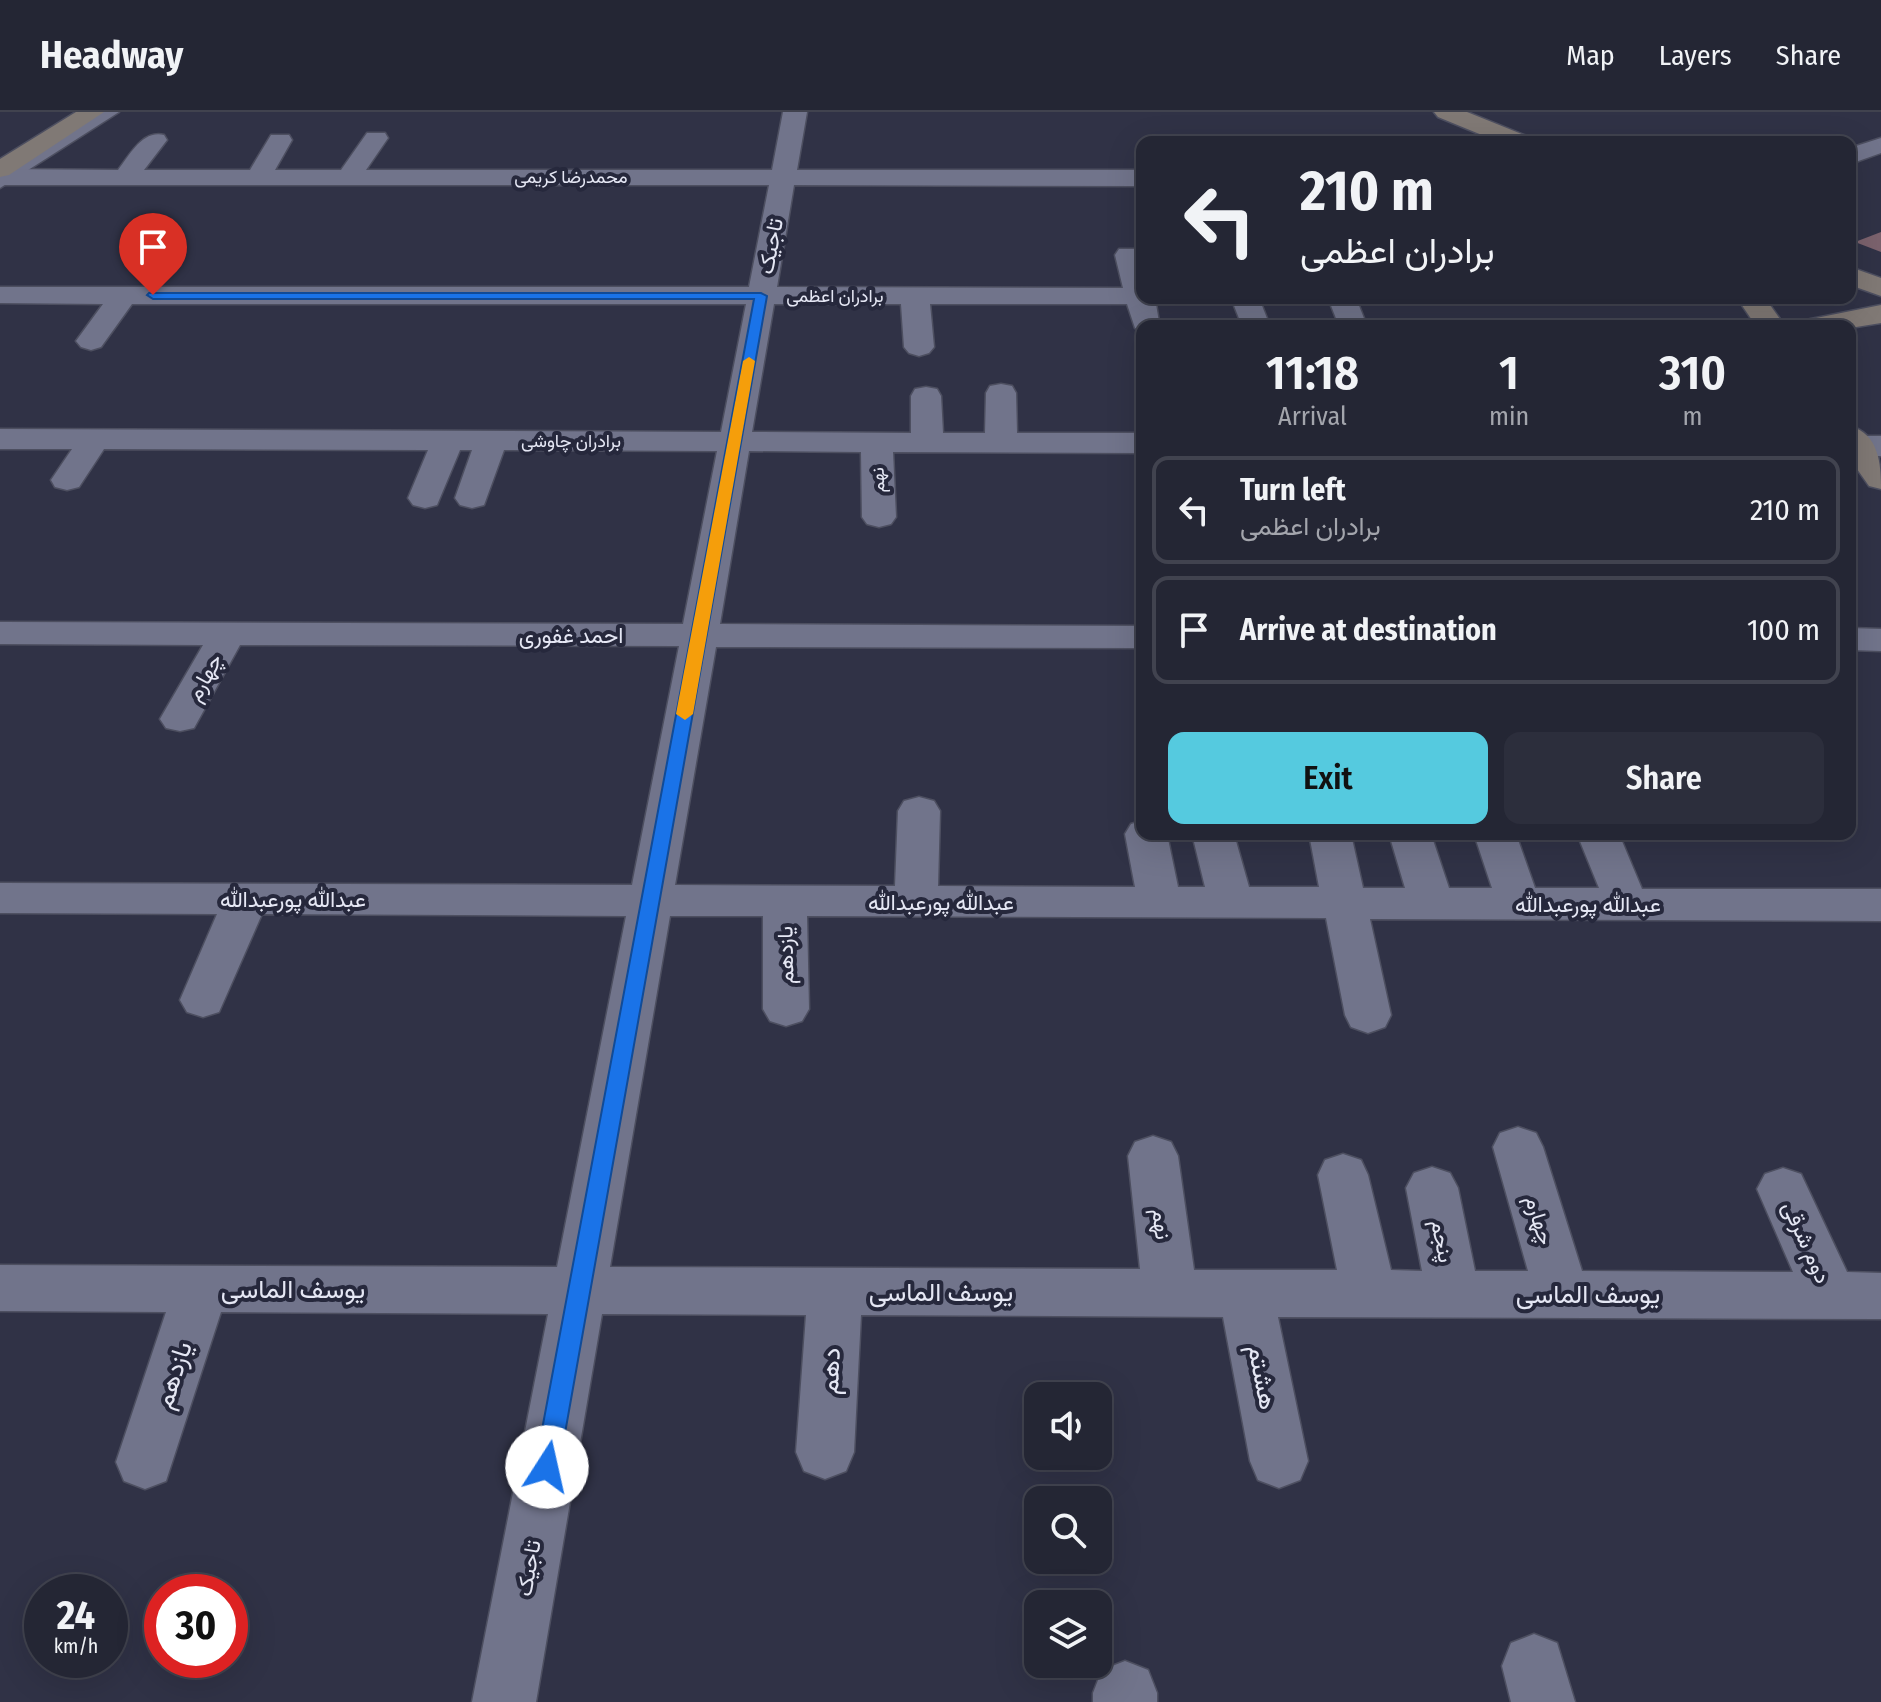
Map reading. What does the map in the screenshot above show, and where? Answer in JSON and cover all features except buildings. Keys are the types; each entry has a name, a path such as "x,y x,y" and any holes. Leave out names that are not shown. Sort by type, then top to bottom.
{"main road":[{"path":"2,176 92,112"},
{"path":"1446,112 1505,136"},
{"path":"1856,278 1881,288"},
{"path":"1848,320 1881,314"},
{"path":"1860,444 1881,479"}],"street":[{"name":"تاجیک","path":"504,1702 795,112"},
{"path":"349,177 376,138"},
{"path":"125,177 155,140"},
{"path":"258,177 280,140"},
{"path":"1856,155 1881,145"},
{"name":"محمدرضا کریمی","path":"2,176 349,177 559,166 783,178 1046,178 1136,184"},
{"path":"992,178 997,208"},
{"path":"1046,178 1053,206"},
{"path":"1129,255 1136,281"},
{"name":"برادران اعظمی","path":"0,295 124,295 322,308 761,296 1136,296"},
{"path":"91,341 124,295"},
{"path":"915,296 919,347"},
{"path":"1001,393 1001,443"},
{"path":"926,396 927,442"},
{"name":"برادران چاوشی","path":"0,439 1136,443"},
{"path":"67,480 95,439"},
{"path":"472,498 491,440"},
{"path":"425,498 448,441"},
{"name":"نهم","path":"877,442 879,517"},
{"name":"احمد غفوری","path":"0,633 1136,637"},
{"name":"چهارم","path":"180,719 228,634"},
{"path":"1856,639 1881,640"},
{"path":"916,902 919,811"},
{"path":"1147,840 1160,903"},
{"path":"1215,840 1231,903"},
{"path":"1331,840 1368,1015"},
{"path":"1412,840 1432,903"},
{"path":"1497,840 1519,904"},
{"path":"1600,840 1627,904"},
{"name":"عبدالله پورعبدالله","path":"0,898 1881,905"},
{"path":"203,1000 246,899"},
{"name":"یازدهم","path":"785,901 786,1009"},
{"name":"چهارم","path":"1518,1147 1562,1294"},
{"name":"نهم","path":"1153,1156 1170,1292"},
{"path":"1343,1175 1369,1294"},
{"name":"پنجم","path":"1432,1188 1453,1293"},
{"name":"دوم شرقی","path":"1783,1189 1856,1296"},
{"name":"یوسف الماسی","path":"0,1288 1856,1296"},
{"name":"یازدهم","path":"145,1462 201,1289"},
{"name":"دهم","path":"825,1452 835,1291"},
{"name":"هشتم","path":"1246,1293 1279,1461"}],"lane":[{"path":"2,176 110,112"}],"slow traffic":[{"path":"685,714 749,361"}],"route":[{"path":"153,295 761,296 547,1467"}]}
